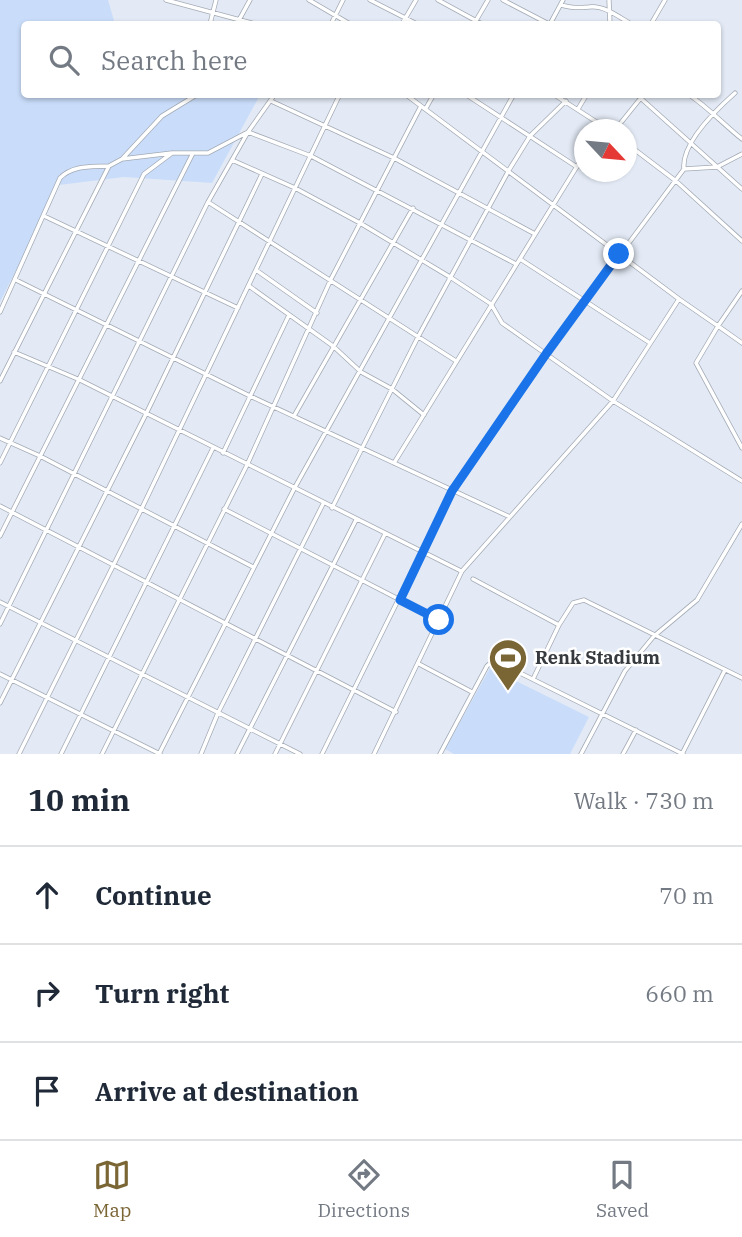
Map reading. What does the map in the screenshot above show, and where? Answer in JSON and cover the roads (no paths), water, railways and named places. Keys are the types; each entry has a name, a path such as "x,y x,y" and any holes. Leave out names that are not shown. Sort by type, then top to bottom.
{"street":[{"path":"211,21 216,0"},
{"path":"239,20 250,0"},
{"path":"309,0 344,21"},
{"path":"332,21 343,0"},
{"path":"370,0 412,21"},
{"path":"404,21 416,0"},
{"path":"438,0 472,21"},
{"path":"476,21 488,0"},
{"path":"503,0 544,21"},
{"path":"609,0 610,21"},
{"path":"653,21 665,0"},
{"path":"170,1 243,21"},
{"path":"552,21 562,2 579,10 590,6 610,11 626,21"},
{"path":"322,754 452,491 546,354 676,181 684,169 682,158 714,111 735,93"},
{"path":"122,159 162,116 173,113 193,98"},
{"path":"0,624 141,343 208,202 248,132 273,98"},
{"path":"19,754 141,510 338,98"},
{"path":"411,98 742,343"},
{"path":"102,754 247,465 331,279 394,158 431,98"},
{"path":"471,98 574,165"},
{"path":"0,674 159,754 186,696 294,489 512,98"},
{"path":"560,98 591,119"},
{"path":"578,109 585,98"},
{"path":"624,119 641,98"},
{"path":"645,98 692,145 742,189"},
{"path":"694,98 714,111 719,121 742,139"},
{"path":"271,101 394,158 535,234"},
{"path":"332,509 419,335 487,208 530,135 566,101"},
{"path":"0,312 60,178 68,170 108,166 122,159 172,153 208,153 248,132 311,156 516,264"},
{"path":"637,151 676,181 742,241"},
{"path":"0,536 108,326 193,152"},
{"path":"0,463 144,174 172,153"},
{"path":"684,169 717,167 742,154"},
{"path":"232,160 295,188 423,260 491,304 502,323 613,401 742,481"},
{"path":"0,381 108,166"},
{"path":"394,464 574,172"},
{"path":"0,703 146,414 262,174"},
{"path":"208,202 390,316 456,361"},
{"path":"294,416 413,208"},
{"path":"44,216 238,308"},
{"path":"520,258 651,343"},
{"path":"256,270 317,313"},
{"path":"16,280 250,396 510,517"},
{"path":"249,285 333,346 361,372 392,389 424,415"},
{"path":"742,291 718,326 696,366 742,448"},
{"path":"374,754 462,571 613,401 679,299"},
{"path":"223,453 289,315"},
{"path":"14,352 80,380 332,509 462,571"},
{"path":"0,438 40,456 253,568"},
{"path":"61,754 213,448"},
{"path":"201,754 218,713 323,504"},
{"path":"0,506 396,712"},
{"path":"224,509 439,620"},
{"path":"237,754 356,520"},
{"path":"581,754 625,671 654,636 697,600 742,524"},
{"path":"275,754 385,534"},
{"path":"473,579 559,625"},
{"path":"534,677 559,625 573,603 584,600 742,678"},
{"path":"0,602 300,754"},
{"path":"440,754 490,661 494,660 534,677 682,754 725,670"},
{"path":"419,664 472,692"},
{"path":"623,754 636,730"}],"place":[{"name":"Renk Stadium","path":"508,692"}]}
